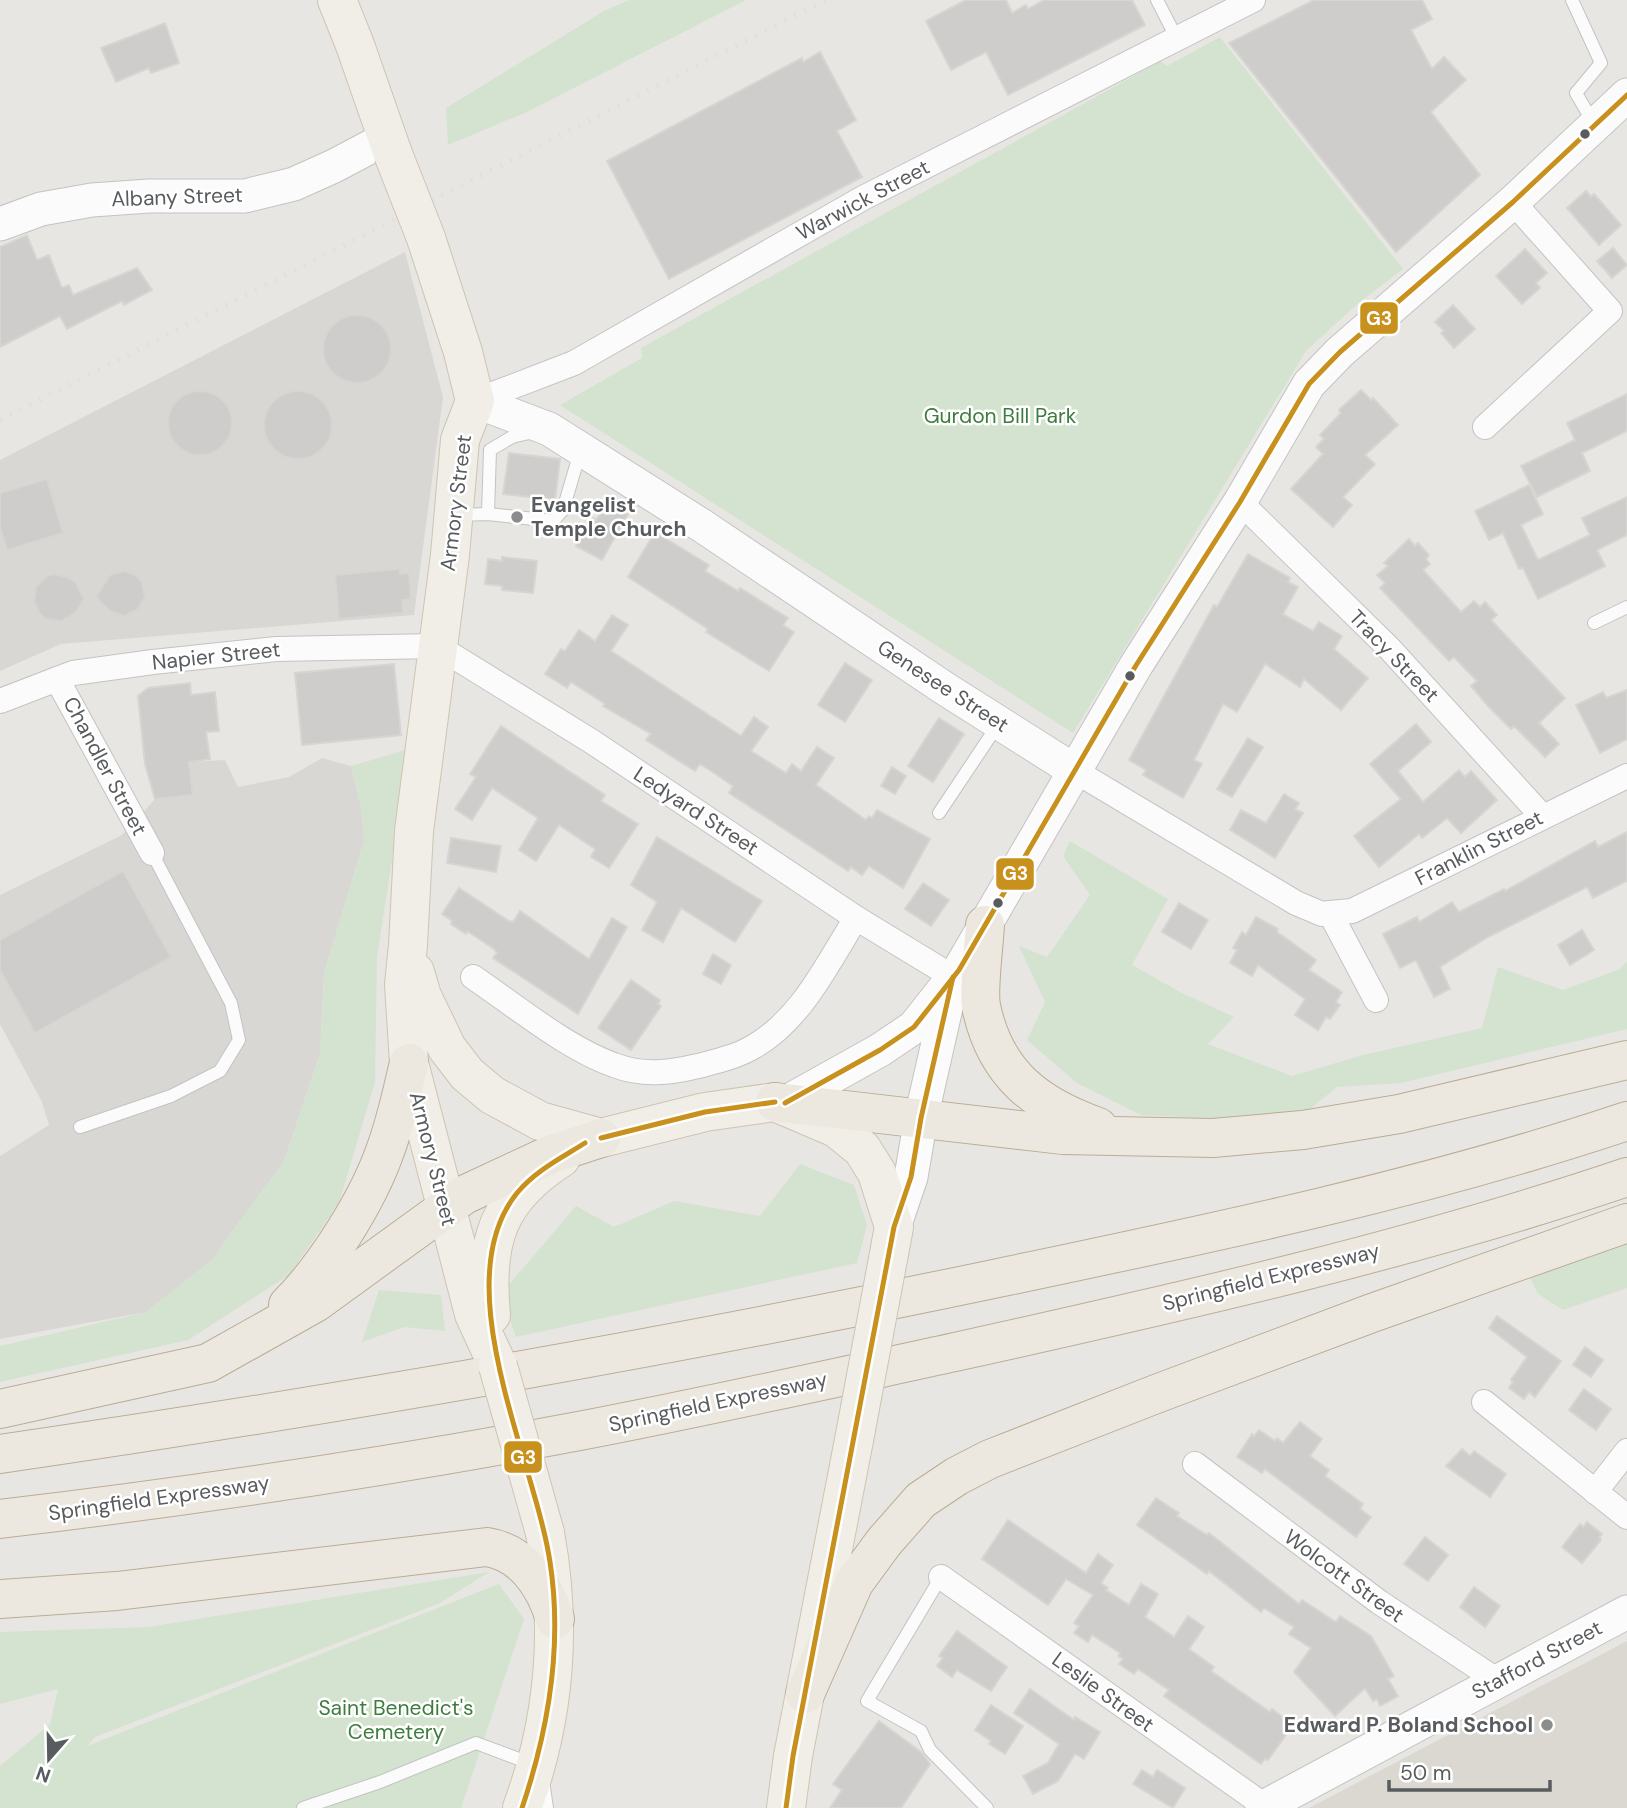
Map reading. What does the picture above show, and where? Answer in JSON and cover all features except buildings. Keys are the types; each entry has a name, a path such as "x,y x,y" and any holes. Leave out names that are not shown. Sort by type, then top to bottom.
{"highway":[{"path":"985,925 981,1004 996,1050 1022,1087 1048,1106 1075,1119 1126,1137"},
{"path":"780,1102 1063,1135 1213,1138 1303,1130 1399,1114 1627,1060"},
{"path":"255,1337 299,1294 331,1251 364,1198 385,1153 397,1117 409,1063"},
{"path":"0,1454 258,1416 469,1380 947,1289 1185,1238 1396,1188 1545,1148 1627,1121"},
{"path":"0,1409 208,1363 315,1303 464,1195 551,1154 593,1140"},
{"name":"Springfield Expressway","path":"0,1519 314,1476 541,1438 694,1408 1031,1335 1255,1282 1406,1244 1554,1202 1627,1177"},
{"path":"805,1694 854,1583 884,1542 921,1500 957,1476 990,1459 1156,1394 1372,1313 1627,1223"},
{"path":"0,1599 117,1591 487,1547 505,1552 528,1570 542,1588 555,1619"}],"main road":[{"path":"337,0 426,238 463,352 475,401"},
{"path":"485,1322 489,1262 496,1232 509,1205 525,1185 544,1169 593,1140 705,1112 780,1102 880,1050 914,1027 953,977 985,925 1135,667 1240,502 1309,384 1339,352 1513,202 1627,95"},
{"name":"Albany Street","path":"0,223 41,209 92,200 149,196 245,196 294,184 390,146"},
{"name":"Genesee Street","path":"475,401 549,429 701,525 999,723 1076,771"},
{"name":"Armory Street","path":"475,401 460,440 471,514 437,646 414,831 404,985 409,1063 445,1207 485,1322 545,1533 551,1563 555,1619 551,1693 536,1766 523,1808"},
{"name":"Armory Street","path":"408,945 422,996 447,1048 467,1074 492,1095 519,1111 593,1140"},
{"path":"786,1808 892,1235 912,1177 921,1118 953,977"},
{"path":"780,1102 836,1128 862,1149 871,1160 883,1188 892,1235"},
{"name":"Stafford Street","path":"1263,1807 1627,1612"}],"street":[{"name":"Warwick Street","path":"475,401 573,363 863,198 1253,0"},
{"path":"1485,427 1618,305 1513,202"},
{"name":"Tracy Street","path":"1240,502 1389,648 1542,816"},
{"name":"Napier Street","path":"0,701 74,673 100,669 276,649 437,646"},
{"name":"Ledyard Street","path":"437,646 591,741 856,918 953,977"},
{"name":"Chandler Street","path":"57,679 152,853"},
{"name":"Genesee Street","path":"1076,771 1296,903 1322,915 1330,914"},
{"name":"Franklin Street","path":"1330,914 1352,911 1627,776"},
{"path":"1330,914 1376,1000"},
{"path":"473,977 582,1051 643,1074 682,1070 724,1060 752,1048 774,1034 803,999 856,918"},
{"path":"1484,1402 1627,1517"},
{"path":"1595,1492 1627,1451"},
{"name":"Wolcott Street","path":"1195,1464 1379,1602 1498,1681"},
{"name":"Leslie Street","path":"942,1577 1263,1807"}],"lane":[{"path":"1157,0 1178,39"},
{"path":"1572,0 1601,63 1576,93 1594,124"},
{"path":"549,429 512,437 490,450 471,514 554,521 563,510 581,449"},
{"path":"1594,623 1627,607"},
{"path":"939,813 999,723"},
{"path":"80,1126 171,1096 220,1071 239,1040 231,1003 152,853"},
{"path":"942,1577 867,1701 920,1731 930,1750 987,1808"},
{"path":"303,1808 380,1782 476,1743 536,1766 546,1787 547,1808"}],"shaded area":[{"path":"405,252 443,397 414,615 61,644 0,671 0,460"},
{"path":"322,758 351,766 361,806 364,841 324,973 320,1054 284,1161 211,1261 146,1312 0,1339 0,1156 49,1125 42,1102 0,1024 0,895 122,835 155,799 192,795 189,762 225,760 238,787 289,777"},
{"name":"Edward P. Boland School","path":"1627,1641 1627,1808 1309,1808"}],"green space":[{"path":"629,0 746,0 527,112 448,145 446,108 604,11"},
{"name":"Gurdon Bill Park","path":"1220,37 1403,269 1356,305 1306,351 1073,733 560,405 642,358 641,348 1161,61 1167,66"},
{"path":"409,749 377,957 375,1082 339,1203 289,1275 188,1340 0,1382 0,1346 146,1312 211,1261 284,1161 320,1054 324,973 364,841 361,806 351,766"},
{"path":"1070,841 1168,899 1132,965 1180,992 1234,1017 1208,1044 1292,1076 1363,1055 1482,1028 1498,967 1563,990 1620,969 1627,961 1627,1029 1401,1083 1337,1087 1304,1114 1225,1119 1141,1115 1077,1083 1027,1040 1045,1002 1019,946 1047,957 1090,895 1063,856"},
{"path":"800,1164 854,1185 867,1225 857,1263 516,1337 501,1294 576,1206 614,1227 674,1201 760,1216"},
{"path":"1627,1238 1627,1288 1563,1310 1538,1294 1528,1274"},
{"path":"379,1290 441,1295 445,1331 404,1327 362,1342"},
{"name":"Saint Benedict's Cemetery","path":"489,1572 440,1603 95,1737 87,1746 499,1584 524,1619 461,1808 0,1808 0,1766 50,1724 58,1689 0,1704 0,1632 148,1627"}],"railway":[{"path":"0,420 826,0"}],"transit line":[{"name":"G3","path":"785,1103 880,1050 914,1027 959,970 1135,667 1240,502 1309,384 1340,352 1513,202 1627,95"},
{"name":"G3","path":"786,1808 793,1756 894,1227 911,1177 921,1118 953,977"},
{"name":"G3","path":"601,1138 705,1112 775,1102"},
{"name":"G3","path":"522,1808 540,1748 551,1686 554,1593 541,1521 500,1373 491,1323 489,1274 497,1231 517,1193 540,1171 585,1143"}],"place":[{"name":"Evangelist Temple Church","path":"517,517"},
{"name":"Edward P. Boland School","path":"1547,1725"}]}
